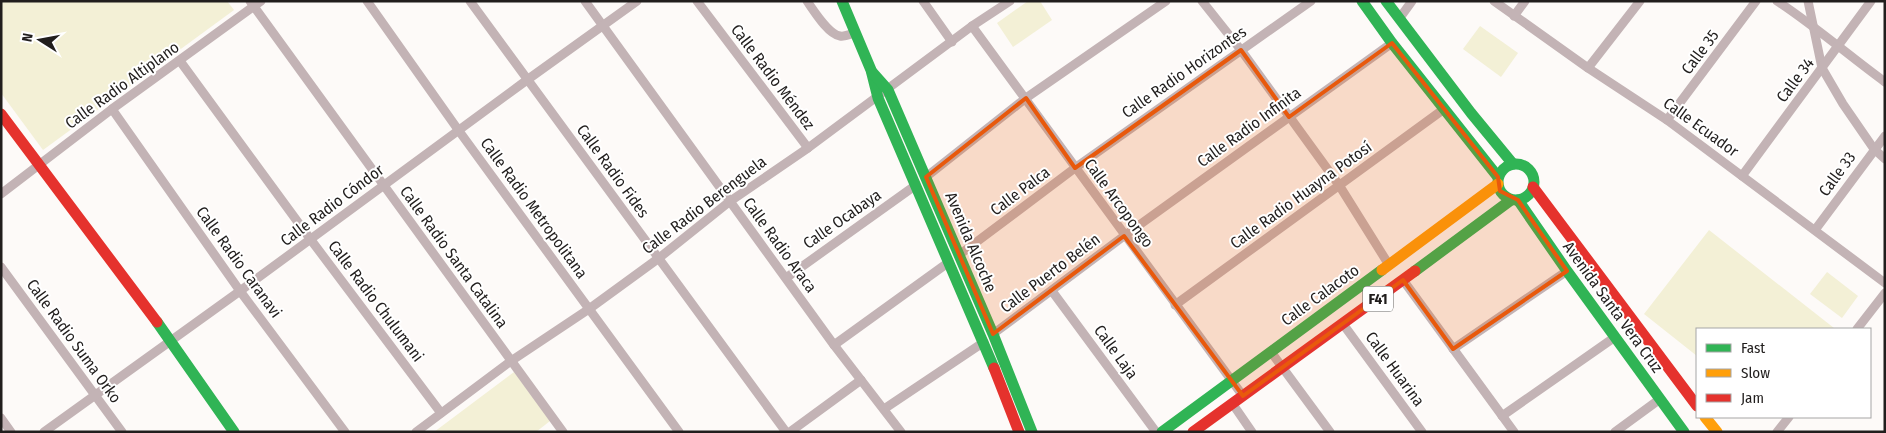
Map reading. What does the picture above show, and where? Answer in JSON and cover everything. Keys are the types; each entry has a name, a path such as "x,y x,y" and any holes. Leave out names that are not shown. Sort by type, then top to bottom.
{"street":[{"name":"Calle Radio Metropolitana","path":"367,1 459,131 679,432"},
{"name":"Calle Radio Fides","path":"470,1 526,80 786,432"},
{"name":"Calle Radio Araca","path":"585,1 834,345 901,432"},
{"name":"Calle Radio Cóndor","path":"44,432 171,342 526,80 637,1"},
{"name":"Calle Radio Méndez","path":"697,1 808,148"},
{"path":"807,1 822,21 835,34 845,36 855,33"},
{"name":"Avenida Alcoche","path":"842,1 871,70 878,98 949,262 989,338 1032,432"},
{"path":"923,1 952,42"},
{"name":"Calle Radio Berenguela","path":"416,432 511,362 659,258 730,202 878,98 972,26 1010,1"},
{"path":"926,177 1026,98 1166,1"},
{"path":"1202,1 1241,50 1339,185 1389,265"},
{"name":"Calle Radio Horizontes","path":"1075,168 1311,1"},
{"path":"1362,1 1498,181 1500,191 1514,200 1524,198 1533,187 1531,173 1527,168 1520,165 1513,164 1507,166 1501,171 1498,181"},
{"path":"1386,1 1471,113 1513,164"},
{"path":"1399,19 1412,1"},
{"name":"Calle Ecuador","path":"1494,1 1588,68 1667,120 1885,283"},
{"path":"1514,16 1525,1"},
{"path":"1588,68 1640,1"},
{"name":"Calle 35","path":"1667,120 1756,1"},
{"path":"1777,1 1813,25 1837,47 1885,82"},
{"path":"1808,1 1822,68 1843,104 1874,149 1885,159"},
{"name":"Calle 34","path":"1742,176 1871,1"},
{"name":"Calle Radio Altiplano","path":"1,194 112,108 180,61 255,3"},
{"name":"Calle Radio Santa Catalina","path":"255,3 383,185 563,432"},
{"name":"Calle Arcopongo","path":"972,26 1243,396"},
{"name":"Calle Radio Infinita","path":"1124,236 1392,43"},
{"name":"Calle Radio Chulumani","path":"180,61 310,240 441,413"},
{"name":"Avenida Alcoche","path":"871,70 888,90 959,255 989,338 1019,432"},
{"name":"Calle Radio Caranavi","path":"112,108 240,291 345,432"},
{"name":"Calle Radio Huayna Potosí","path":"1175,305 1444,109"},
{"path":"1,114 171,342 234,432"},
{"name":"Calle 33","path":"1815,230 1885,136"},
{"name":"Calle Palca","path":"959,255 1075,168"},
{"name":"Calle Calacoto","path":"1162,432 1389,265 1498,181"},
{"name":"Calle Ocabaya","path":"786,278 916,185"},
{"name":"Avenida Santa Vera Cruz","path":"1533,187 1696,405"},
{"name":"Avenida Santa Vera Cruz","path":"1514,200 1684,432"},
{"name":"F41","path":"1193,432 1514,200"},
{"name":"Calle Puerto Belén","path":"884,409 989,338 1124,236"},
{"path":"834,345 949,262"},
{"name":"Calle Radio Suma Orko","path":"1,267 122,432"},
{"path":"1453,349 1567,271"},
{"path":"1403,280 1514,432"},
{"name":"Calle Laja","path":"1052,291 1156,432"},
{"path":"1858,328 1885,293"},
{"name":"Calle Huarina","path":"1343,324 1422,432"},
{"path":"1502,416 1615,337"},
{"path":"1271,352 1330,432"},
{"path":"790,432 861,380"},
{"path":"1615,432 1660,399"},
{"path":"1232,403 1252,432"},
{"path":"1,418 11,432"},
{"path":"1707,418 1717,432"},
{"path":"1783,430 1789,418"}],"highlighted area":[{"path":"1392,43 1498,177 1500,191 1518,200 1567,271 1453,349 1403,280 1243,396 1124,236 993,334 926,177 1026,98 1075,168 1241,50 1289,117"}],"shaded area":[{"path":"1,1 227,1 234,10 43,150 1,93"},
{"path":"1028,1 1040,1 1052,20 1013,47 997,23"},
{"path":"1480,26 1518,53 1501,77 1463,49"},
{"path":"1709,230 1834,328 1696,328 1696,355 1644,314"},
{"path":"1827,272 1858,296 1842,318 1810,294"},
{"path":"514,372 550,421 536,432 434,432"}],"traffic: fast":[{"path":"842,1 871,70 878,98 994,368"},
{"path":"1362,1 1392,43 1498,177"},
{"path":"1386,1 1471,113 1513,164"},
{"path":"872,72 888,90 993,334 1032,432"},
{"path":"1516,164 1529,169 1534,182 1529,195 1516,200 1503,195 1498,182 1503,169 1516,164"},
{"path":"1415,271 1511,200"},
{"path":"1518,200 1684,432"},
{"path":"1162,432 1382,270"},
{"path":"157,322 234,432"}],"traffic: slow":[{"path":"1382,270 1498,184"},
{"path":"1706,418 1717,432"}],"traffic: jam":[{"path":"1,114 157,322"},
{"path":"1533,187 1696,405"},
{"path":"1193,432 1415,271"},
{"path":"994,368 1019,432"}]}
